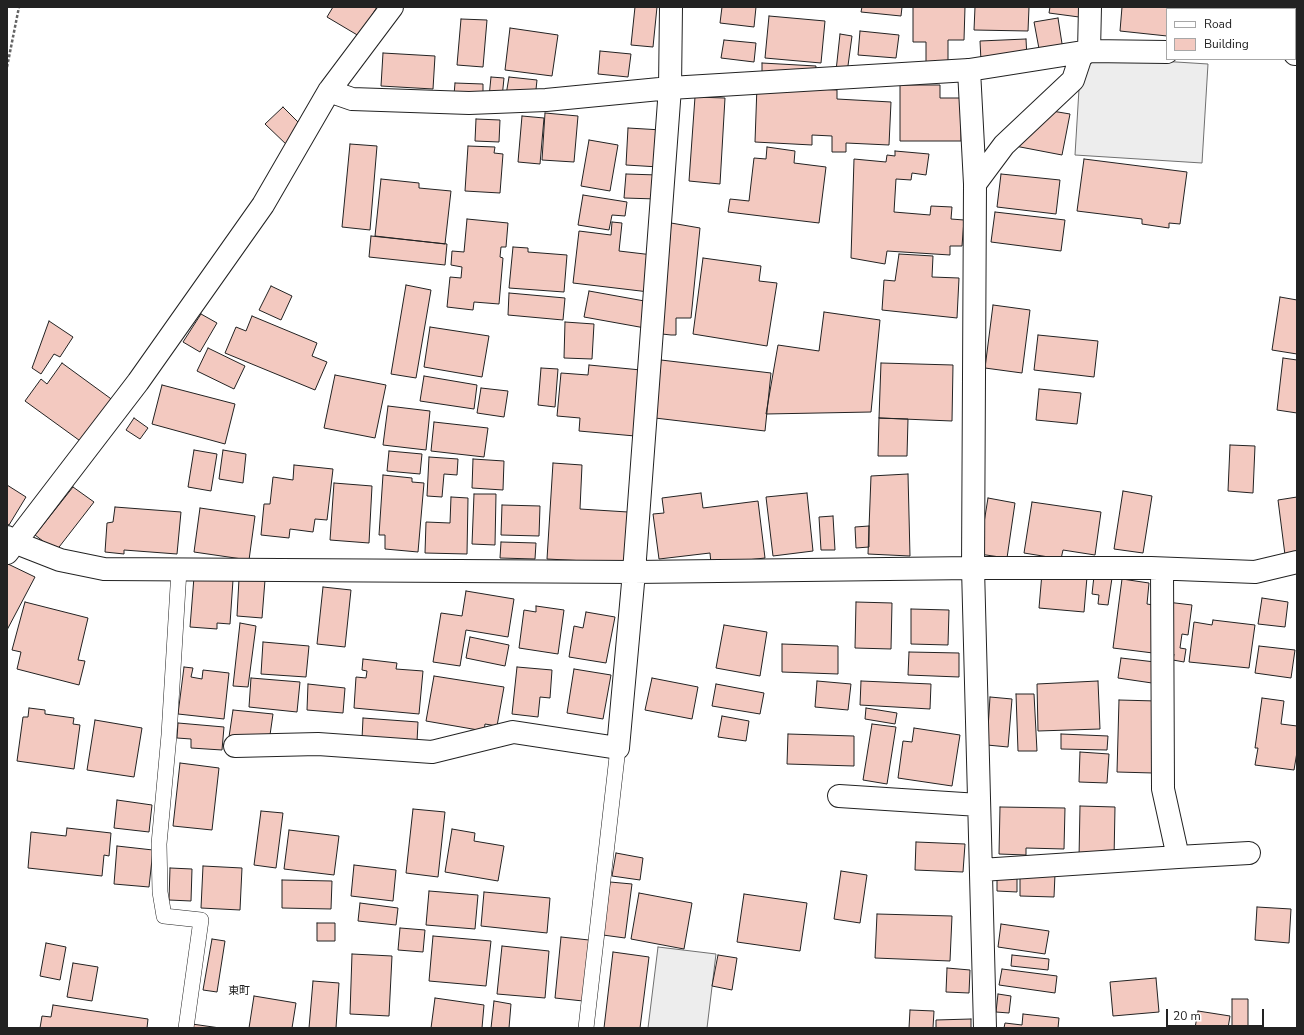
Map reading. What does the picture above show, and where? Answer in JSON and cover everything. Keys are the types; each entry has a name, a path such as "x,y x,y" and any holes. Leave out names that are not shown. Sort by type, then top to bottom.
{"street":[{"path":"392,7 329,90 263,205 138,382 9,544 60,560 104,569 634,572 973,568 1162,569 1255,572 1297,562"},
{"path":"235,746 318,744 432,752 513,732 618,748 634,572 670,88 671,7"},
{"path":"1089,51 1090,7"},
{"path":"329,90 352,100 469,103 546,100 670,88 969,70 1089,51 1166,52"},
{"path":"975,184 1004,145 1073,80 1081,56 1089,51"},
{"path":"969,70 975,184 973,568 984,1028"},
{"path":"1162,569 1163,789 1178,857"},
{"path":"839,796 979,805"},
{"path":"981,870 1178,857 1249,854"}],"lane":[{"path":"180,570 170,735 159,844 160,892 164,916 201,920 186,1028"},
{"path":"586,1028 618,748"}],"path":[{"path":"7,67 19,7"}],"shaded area":[{"path":"1081,56 1208,64 1202,163 1075,155"},
{"path":"658,947 716,954 707,1028 648,1028"}],"building":[{"path":"333,7 377,7 359,36 327,17"},
{"path":"635,7 657,7 653,47 631,45"},
{"path":"722,7 756,7 754,27 720,23"},
{"path":"862,7 902,7 901,16 861,12"},
{"path":"913,7 965,7 964,40 948,40 948,68 926,67 926,42 913,42"},
{"path":"975,7 1029,7 1028,31 974,30"},
{"path":"1050,7 1080,7 1079,17 1049,13"},
{"path":"1122,7 1187,7 1166,8 1166,36 1120,31"},
{"path":"1232,7 1267,7 1267,8"},
{"path":"1297,7 1297,20 1296,8 1272,8"},
{"path":"769,16 825,21 821,63 765,58"},
{"path":"1058,18 1063,50 1040,54 1034,22"},
{"path":"461,19 487,20 483,67 457,65"},
{"path":"510,28 558,35 552,76 505,70"},
{"path":"860,31 899,35 896,58 858,55"},
{"path":"840,34 852,36 847,73 836,71"},
{"path":"1026,39 1027,58 981,61 980,41"},
{"path":"724,40 756,43 754,62 721,58"},
{"path":"600,51 631,54 628,77 598,74"},
{"path":"383,53 435,56 433,89 381,86"},
{"path":"762,63 816,66 815,78 762,76"},
{"path":"491,77 504,78 502,98 489,97"},
{"path":"509,77 537,80 535,99 506,95"},
{"path":"455,83 483,84 483,97 454,95"},
{"path":"900,85 940,85 940,98 961,98 961,141 900,141"},
{"path":"757,86 837,90 837,99 891,102 889,145 846,143 846,152 832,152 832,136 812,135 812,145 755,142"},
{"path":"695,97 725,98 720,184 689,181"},
{"path":"283,107 305,129 288,146 265,124"},
{"path":"1046,110 1070,114 1062,155 1015,146"},
{"path":"545,113 578,116 574,162 542,160"},
{"path":"522,116 544,118 540,164 518,162"},
{"path":"476,119 500,120 499,142 475,141"},
{"path":"628,128 662,130 659,167 626,165"},
{"path":"589,140 618,145 610,191 581,186"},
{"path":"350,144 377,146 370,230 342,227"},
{"path":"468,146 495,147 494,153 503,154 500,193 465,191"},
{"path":"767,147 795,151 794,163 826,167 819,223 728,212 730,199 749,201 754,158 766,159"},
{"path":"895,151 929,154 926,175 912,173 911,180 896,179 894,212 930,215 931,206 952,207 951,219 964,220 962,246 950,246 950,255 887,251 885,264 851,258 854,159 886,162 887,155 895,156"},
{"path":"1084,159 1187,172 1180,224 1169,223 1169,228 1142,224 1142,219 1077,211"},
{"path":"626,174 658,175 657,199 624,198"},
{"path":"1001,174 1060,180 1056,214 997,207"},
{"path":"381,179 419,183 419,188 451,191 445,244 375,236"},
{"path":"583,195 627,202 625,216 612,215 609,230 578,225"},
{"path":"995,212 1065,220 1061,251 991,242"},
{"path":"467,219 508,223 506,247 501,247 500,257 503,258 499,304 474,302 473,310 447,307 450,277 461,278 462,267 451,265 452,251 464,252"},
{"path":"612,222 622,223 619,251 653,255 649,292 573,283 579,231 611,235"},
{"path":"671,223 700,228 691,318 676,318 676,335 662,334"},
{"path":"371,236 447,244 445,265 369,257"},
{"path":"513,247 528,248 528,252 567,255 564,292 509,288"},
{"path":"899,254 933,256 932,277 959,278 957,318 882,310 884,280 895,281"},
{"path":"703,258 761,266 759,281 777,283 767,346 693,334"},
{"path":"406,285 431,290 416,378 391,374"},
{"path":"271,286 292,296 281,320 259,310"},
{"path":"589,291 650,302 645,328 584,317"},
{"path":"509,293 565,298 563,320 508,315"},
{"path":"1280,297 1297,300 1297,354 1272,350"},
{"path":"993,305 1030,310 1022,373 985,368"},
{"path":"824,312 880,320 871,412 766,414 778,345 819,351"},
{"path":"201,314 217,323 200,352 183,342"},
{"path":"252,316 317,343 312,356 327,362 315,390 225,353 236,327 246,331"},
{"path":"49,321 73,337 60,357 54,354 41,374 32,368"},
{"path":"565,322 594,324 592,359 564,358"},
{"path":"430,327 489,336 482,377 424,367"},
{"path":"1038,335 1098,341 1094,377 1034,370"},
{"path":"208,348 245,366 234,389 197,371"},
{"path":"1283,358 1297,360 1297,413 1277,410"},
{"path":"661,360 771,373 765,431 655,418"},
{"path":"62,363 114,401 83,443 25,401 41,379 47,384"},
{"path":"881,363 953,365 952,421 879,418"},
{"path":"589,365 641,370 635,436 579,431 580,418 557,416 561,373 588,375"},
{"path":"541,368 558,369 555,407 538,405"},
{"path":"335,375 386,385 375,438 324,428"},
{"path":"424,376 477,385 474,409 420,401"},
{"path":"162,385 235,404 225,444 152,424"},
{"path":"481,388 508,391 504,417 477,413"},
{"path":"1039,389 1081,393 1077,424 1036,420"},
{"path":"388,406 430,411 426,450 383,445"},
{"path":"134,418 148,428 140,439 126,430"},
{"path":"879,418 908,419 907,456 878,456"},
{"path":"434,422 488,428 484,457 431,451"},
{"path":"1230,445 1255,446 1253,493 1228,491"},
{"path":"194,450 217,454 211,491 188,487"},
{"path":"223,450 246,454 243,483 219,479"},
{"path":"389,451 422,454 420,474 387,471"},
{"path":"429,457 458,459 457,475 444,474 442,497 427,496"},
{"path":"473,459 504,461 503,490 472,488"},
{"path":"553,463 582,465 580,509 628,512 625,563 547,559"},
{"path":"294,465 333,469 327,520 315,519 313,532 290,529 289,538 261,535 264,504 270,504 273,477 293,480"},
{"path":"908,474 910,556 868,554 871,476"},
{"path":"383,475 412,478 412,482 424,483 418,552 385,549 385,535 379,535"},
{"path":"334,483 372,486 369,543 330,540"},
{"path":"7,485 26,497 9,525 7,524"},
{"path":"73,487 94,502 56,551 35,535"},
{"path":"1123,491 1152,496 1143,553 1114,549"},
{"path":"701,493 703,508 758,501 765,558 711,564 710,553 659,559 653,514 664,513 662,498"},
{"path":"807,493 813,551 773,556 766,497"},
{"path":"474,494 496,494 495,545 472,544"},
{"path":"451,497 468,498 467,554 425,553 426,522 450,523"},
{"path":"1297,497 1297,554 1285,555 1278,500"},
{"path":"988,498 1015,503 1007,558 979,554"},
{"path":"1032,502 1101,512 1095,555 1063,550 1061,559 1024,553"},
{"path":"502,505 540,506 539,536 501,535"},
{"path":"115,507 181,512 177,554 124,550 124,554 105,552 107,523 113,522"},
{"path":"200,508 255,516 249,560 194,552"},
{"path":"833,516 835,550 821,550 819,517"},
{"path":"869,526 869,547 856,548 855,527"},
{"path":"501,542 536,543 535,559 500,558"},
{"path":"8,564 35,577 7,630 7,565"},
{"path":"1042,573 1087,577 1084,612 1039,608"},
{"path":"1094,576 1112,578 1108,605 1098,604 1099,595 1092,594"},
{"path":"194,577 233,580 230,624 217,623 217,629 190,627"},
{"path":"239,579 265,580 262,618 237,616"},
{"path":"1122,579 1149,583 1147,604 1159,606 1153,653 1113,648"},
{"path":"323,587 351,590 345,647 317,644"},
{"path":"466,591 514,599 508,637 466,630 460,666 433,662 441,613 462,616"},
{"path":"1262,598 1288,602 1285,627 1258,624"},
{"path":"25,602 88,618 78,660 85,661 79,685 17,669 21,652 12,650"},
{"path":"856,602 892,603 891,649 855,648"},
{"path":"1167,602 1192,605 1188,635 1182,634 1180,648 1186,649 1184,662 1173,660 1174,654 1165,653"},
{"path":"536,606 564,610 558,654 519,648 524,610 536,612"},
{"path":"911,609 949,610 948,645 911,644"},
{"path":"586,612 615,617 606,663 569,657 574,626 583,628"},
{"path":"1213,620 1255,625 1249,668 1189,662 1194,622 1212,625"},
{"path":"240,623 256,626 248,687 233,686"},
{"path":"724,625 767,632 760,676 716,668"},
{"path":"470,637 509,645 505,666 466,658"},
{"path":"263,642 309,646 306,677 261,674"},
{"path":"782,644 838,646 838,674 782,672"},
{"path":"1259,646 1295,650 1291,678 1255,673"},
{"path":"909,652 959,653 959,677 908,675"},
{"path":"1121,658 1155,662 1152,683 1118,678"},
{"path":"363,659 397,663 396,669 423,671 419,714 354,708 356,677 366,678 367,671 362,670"},
{"path":"184,667 193,668 191,677 202,679 203,670 229,673 224,719 178,714"},
{"path":"517,667 552,670 550,698 540,697 538,717 512,714"},
{"path":"574,669 611,675 603,719 567,713"},
{"path":"434,676 504,687 497,726 485,724 484,731 426,721"},
{"path":"251,678 300,682 297,712 249,707"},
{"path":"652,678 698,687 692,719 645,710"},
{"path":"817,681 851,684 848,710 815,707"},
{"path":"861,681 931,684 930,709 860,705"},
{"path":"1098,681 1100,729 1038,731 1037,684"},
{"path":"308,684 345,688 343,713 307,710"},
{"path":"716,684 764,693 760,714 712,706"},
{"path":"1016,694 1034,694 1037,751 1018,751"},
{"path":"990,697 1012,699 1008,747 987,745"},
{"path":"1262,698 1284,701 1281,724 1297,726 1297,752 1294,770 1255,765 1258,748 1255,748"},
{"path":"1119,700 1156,701 1153,773 1117,772"},
{"path":"29,708 45,710 45,714 74,718 73,724 80,725 74,769 17,761 23,717 28,717"},
{"path":"866,708 897,713 895,724 865,719"},
{"path":"233,710 273,714 269,742 229,737"},
{"path":"722,716 749,721 746,741 718,737"},
{"path":"363,718 418,722 417,742 362,739"},
{"path":"95,720 142,728 134,777 87,770"},
{"path":"178,723 224,727 222,750 191,748 191,739 177,738"},
{"path":"872,724 896,727 887,784 863,780"},
{"path":"914,728 960,735 952,786 898,778 903,741 912,742"},
{"path":"788,734 854,736 854,766 787,764"},
{"path":"1061,734 1108,736 1107,750 1061,749"},
{"path":"1080,752 1109,754 1107,783 1079,782"},
{"path":"180,763 219,768 212,830 173,826"},
{"path":"117,800 152,805 149,832 114,828"},
{"path":"1080,806 1115,807 1114,859 1079,858"},
{"path":"1000,807 1065,808 1064,849 1026,848 1026,855 999,854"},
{"path":"413,809 445,812 438,877 406,873"},
{"path":"261,811 283,813 276,868 254,865"},
{"path":"67,828 111,833 109,856 104,855 102,876 28,868 31,832 66,836"},
{"path":"452,829 475,833 474,841 504,846 498,881 445,872"},
{"path":"289,830 339,836 334,875 284,869"},
{"path":"916,842 965,844 963,872 915,870"},
{"path":"117,846 153,850 149,887 114,884"},
{"path":"616,853 643,858 640,880 612,876"},
{"path":"354,865 396,870 393,901 351,896"},
{"path":"203,866 242,868 240,910 201,908"},
{"path":"170,868 192,869 191,901 169,900"},
{"path":"841,871 867,875 860,923 834,919"},
{"path":"997,873 1017,873 1017,892 997,891"},
{"path":"1020,873 1055,874 1054,897 1020,896"},
{"path":"282,880 332,881 331,909 282,908"},
{"path":"610,882 632,884 625,938 603,935"},
{"path":"429,891 478,895 475,929 426,925"},
{"path":"484,892 550,898 547,933 481,926"},
{"path":"639,893 692,903 684,949 631,939"},
{"path":"744,894 807,903 800,951 737,942"},
{"path":"360,903 398,908 396,925 358,921"},
{"path":"1257,907 1291,909 1289,943 1255,940"},
{"path":"877,914 952,916 950,961 875,958"},
{"path":"317,923 335,923 335,941 317,941"},
{"path":"1001,924 1049,931 1045,954 998,947"},
{"path":"400,928 425,930 423,952 398,950"},
{"path":"433,936 491,941 486,986 429,981"},
{"path":"561,937 589,940 583,1001 555,998"},
{"path":"212,939 225,941 217,992 203,990"},
{"path":"46,943 66,947 60,980 40,976"},
{"path":"502,946 549,951 545,998 497,994"},
{"path":"613,952 649,957 640,1028 604,1028"},
{"path":"352,954 392,956 389,1016 350,1014"},
{"path":"718,955 737,958 732,990 712,986"},
{"path":"1012,955 1049,959 1048,970 1011,966"},
{"path":"73,963 98,967 92,1001 67,997"},
{"path":"947,968 970,970 969,993 946,992"},
{"path":"1002,969 1057,976 1055,993 999,985"},
{"path":"1156,978 1159,1012 1113,1016 1110,982"},
{"path":"313,981 339,983 336,1028 309,1028"},
{"path":"998,994 1011,996 1009,1013 996,1012"},
{"path":"254,996 296,1003 292,1028 249,1028"},
{"path":"435,998 484,1005 482,1028 431,1028"},
{"path":"1232,999 1248,999 1248,1028 1232,1028"},
{"path":"494,1001 511,1004 509,1028 491,1028"},
{"path":"53,1005 148,1019 147,1028 40,1028 42,1016 51,1017"},
{"path":"910,1010 934,1011 933,1028 909,1028"},
{"path":"1198,1011 1230,1016 1228,1028 1195,1028"},
{"path":"1023,1014 1059,1018 1058,1028 1004,1028 1005,1023 1022,1025"},
{"path":"971,1019 971,1028 936,1028 936,1020"},
{"path":"192,1024 220,1028 192,1028"}],"district":[{"name":"東町","path":"239,991"}]}
